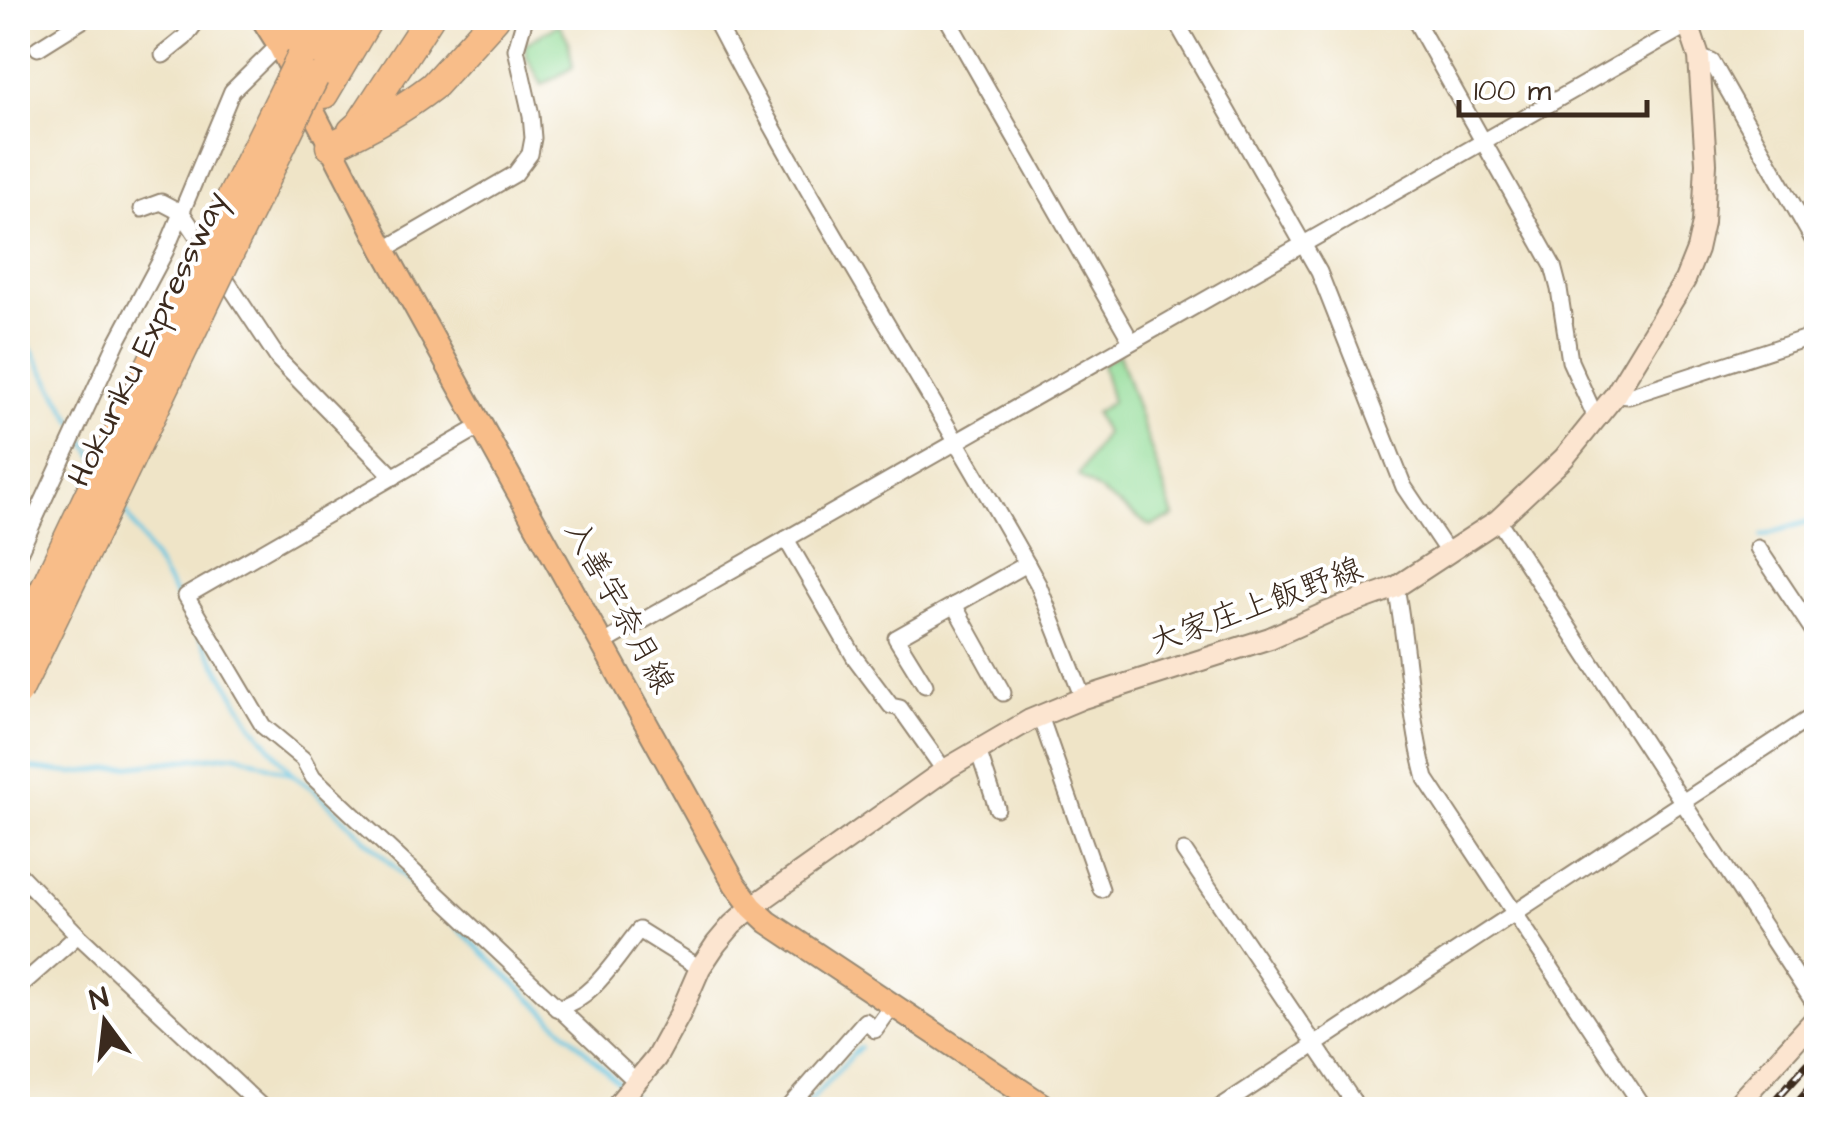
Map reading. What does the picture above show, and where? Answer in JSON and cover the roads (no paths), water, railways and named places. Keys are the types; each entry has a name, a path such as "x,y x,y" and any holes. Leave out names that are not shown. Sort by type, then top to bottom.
{"highway":[{"name":"Hokuriku Expressway","path":"18,692 301,55 321,18"},
{"name":"Hokuriku Expressway","path":"301,55 345,18"},
{"path":"197,291 301,55 369,18"},
{"path":"330,146 360,124 428,18"},
{"path":"330,146 422,94 494,18"},
{"name":"Hokuriku Expressway","path":"18,644 197,291"}],"main road":[{"name":"入善宇奈月線","path":"262,18 301,55 330,146 384,250 735,884 768,922 1050,1110"},
{"name":"大家庄上飯野線","path":"622,1106 656,1058 700,968 732,925 944,770 1040,716 1083,698 1270,638 1396,586 1498,520 1564,458 1615,394 1685,280 1697,250 1703,223 1706,164 1699,56 1692,20"},
{"path":"1732,1110 1816,1018"}],"street":[{"path":"38,48 86,18"},
{"path":"163,55 184,38 199,18"},
{"path":"384,250 515,174 530,154 534,138 516,49 525,18"},
{"path":"714,18 1038,584 1083,698"},
{"path":"947,18 1130,341"},
{"path":"1174,18 1319,272 1404,487 1449,554"},
{"path":"1414,18 1553,266 1570,361 1596,418"},
{"path":"602,644 1692,20"},
{"path":"18,556 117,342 165,252 232,91 301,55"},
{"path":"1699,56 1712,62 1816,245"},
{"path":"142,210 161,202 182,213 279,360 394,477"},
{"path":"1615,394 1629,396 1816,335"},
{"path":"481,426 186,596 263,726 638,1082"},
{"path":"1498,520 1816,1006"},
{"path":"786,539 855,658 891,706 900,708 944,770"},
{"path":"1758,548 1816,635"},
{"path":"925,685 896,638 1027,564"},
{"path":"1396,586 1418,748 1426,779 1645,1110"},
{"path":"954,605 1003,693"},
{"path":"1216,1110 1816,714"},
{"path":"1040,716 1101,889"},
{"path":"978,750 997,808"},
{"path":"1184,852 1359,1110"},
{"path":"18,873 78,935 265,1110"},
{"path":"556,1008 571,1005 587,994 638,930 700,968"},
{"path":"18,988 78,935"},
{"path":"787,1110 865,1021 875,1030 893,1005"}],"waterway":[{"path":"18,328 74,423"},
{"path":"79,431 95,458"},
{"path":"122,505 251,723 293,775"},
{"path":"1762,536 1816,519"},
{"path":"18,765 72,773 237,754 293,775 313,789 622,1086"},
{"path":"802,1110 860,1047"},
{"path":"633,1096 647,1110"}],"railway":[{"path":"1766,1110 1816,1055"},
{"path":"1790,1110 1816,1081"}]}
